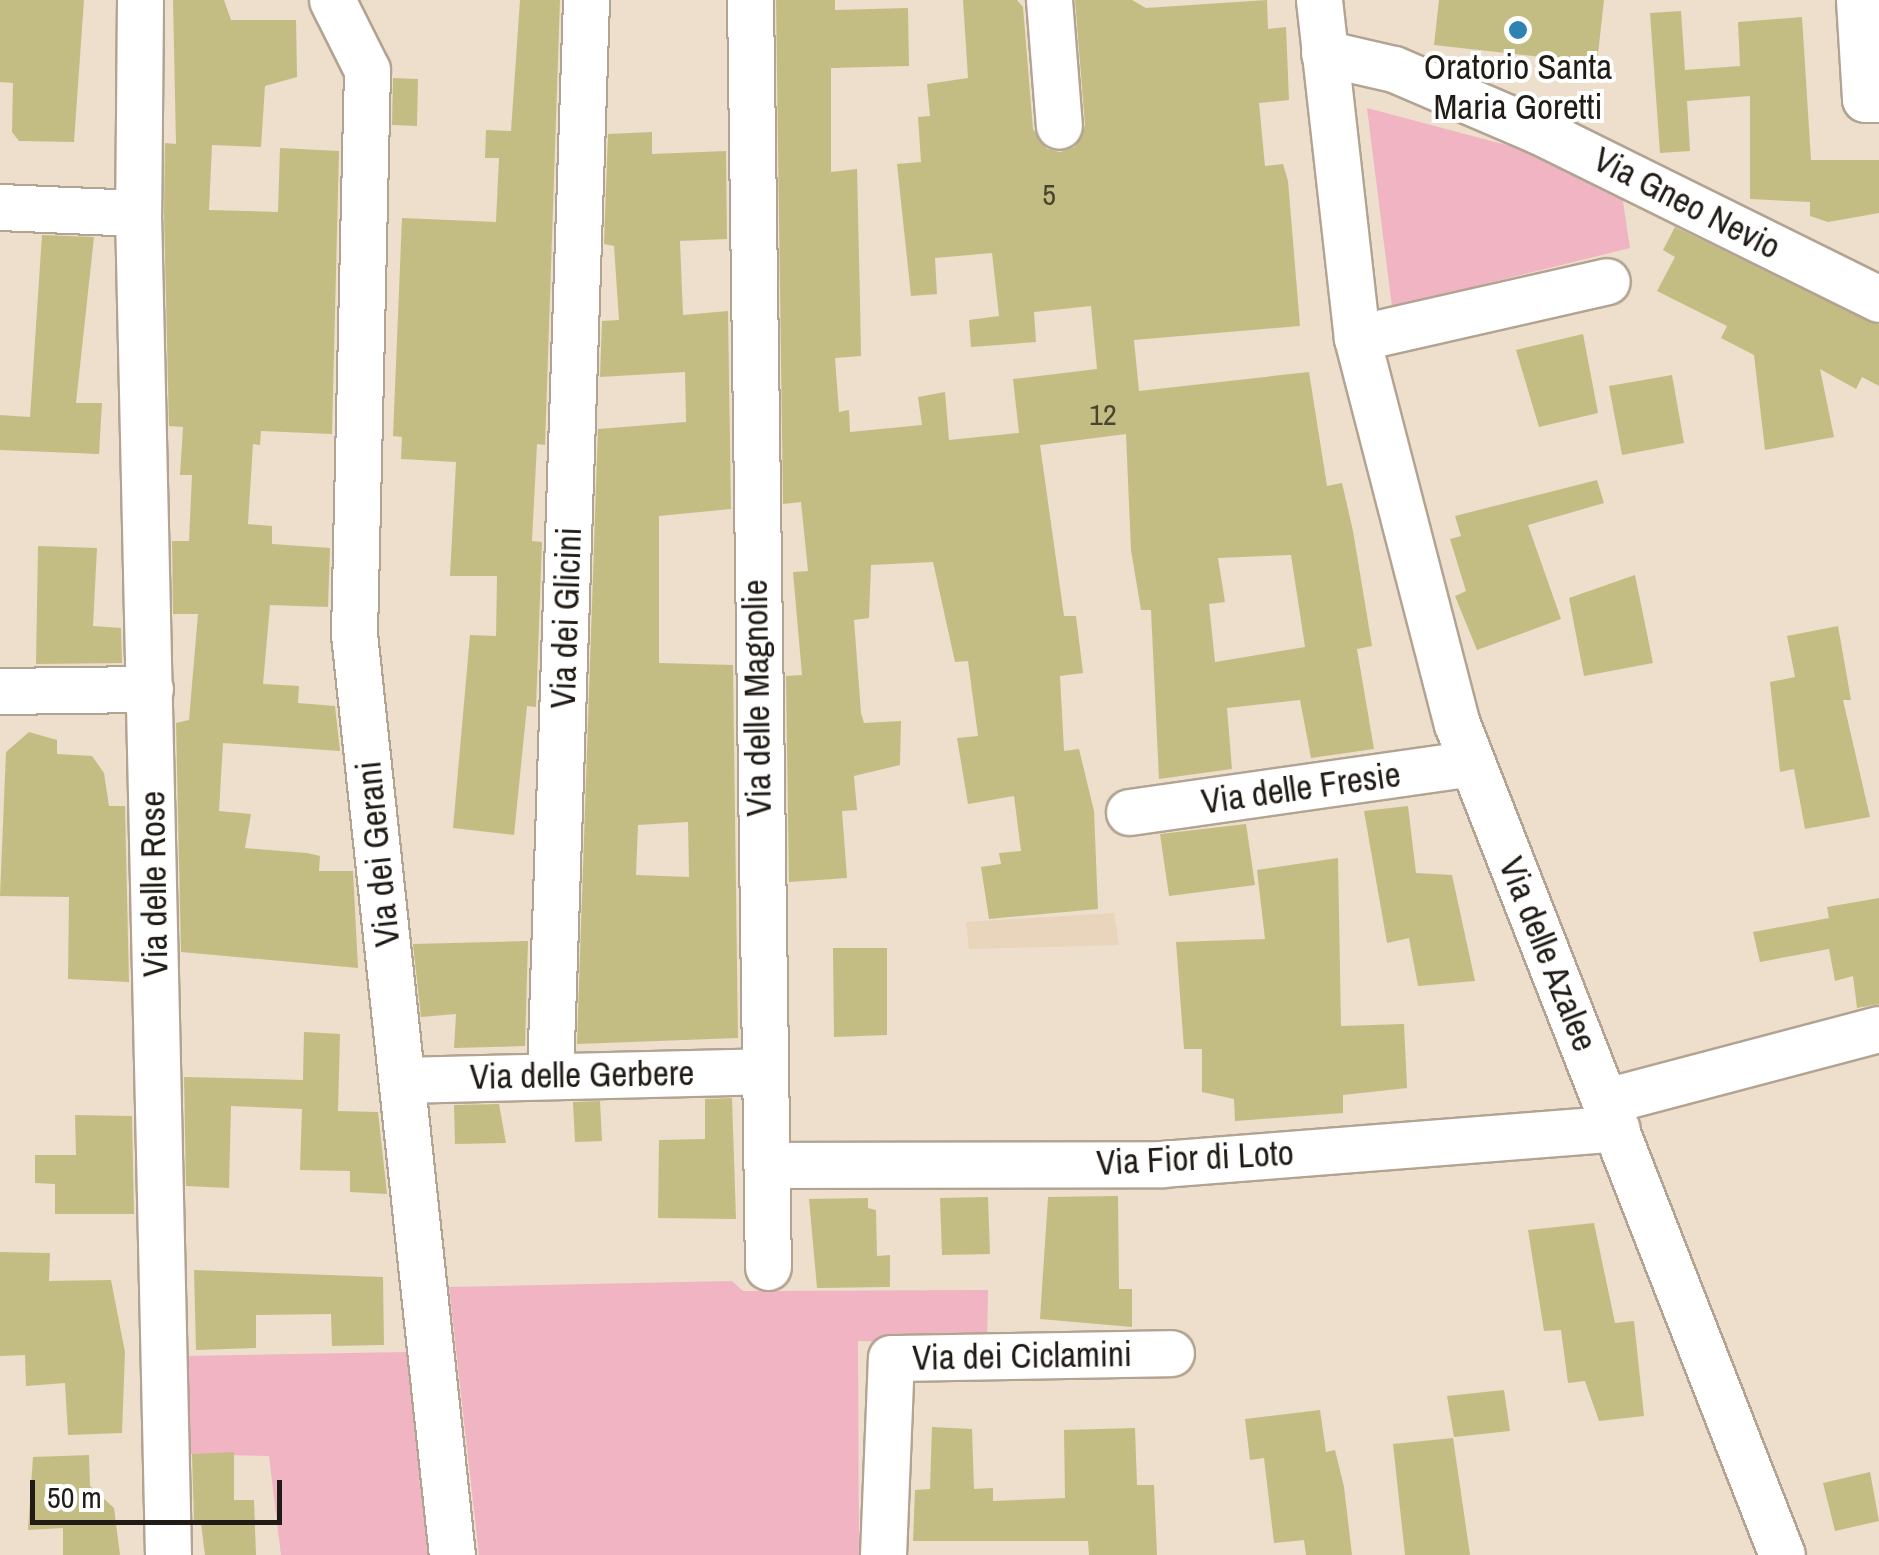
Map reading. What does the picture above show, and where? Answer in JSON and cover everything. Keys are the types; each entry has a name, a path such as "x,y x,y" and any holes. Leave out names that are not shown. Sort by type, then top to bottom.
{"street":[{"name":"Via delle Rose","path":"140,0 138,214 168,1555"},
{"name":"Via dei Gerani","path":"332,0 367,70 361,150 354,634 452,1555"},
{"name":"Via dei Glicini","path":"550,1075 586,0"},
{"name":"Via delle Magnolie","path":"750,0 762,1072 771,1165 768,1268"},
{"path":"1049,0 1059,126"},
{"name":"Via delle Azalee","path":"1319,0 1357,338 1400,520 1472,763 1782,1555"},
{"path":"1858,0 1872,100"},
{"name":"Via Gneo Nevio","path":"1324,52 1394,69 1539,130 1879,299"},
{"path":"0,207 138,214"},
{"path":"1357,338 1607,281"},
{"path":"0,691 150,690"},
{"name":"Via delle Fresie","path":"1130,812 1472,763"},
{"name":"Via Fior di Loto","path":"771,1165 1162,1164 1611,1114 1879,1029"},
{"name":"Via delle Gerbere","path":"402,1080 762,1072"},
{"name":"Via dei Ciclamini","path":"884,1555 891,1358 1171,1353"}],"shaded area":[{"path":"1367,108 1544,155 1622,195 1630,248 1392,307"},
{"path":"1114,913 1119,945 969,949 966,922"},
{"path":"732,1281 743,1291 988,1290 987,1343 858,1341 859,1555 479,1555 449,1287"},
{"path":"406,1352 438,1555 281,1555 269,1456 185,1454 182,1356"}],"building":[{"path":"0,0 84,0 74,142 19,141 12,132 13,83 0,82"},
{"path":"173,0 224,0 231,20 296,20 297,77 265,86 261,147 212,145 209,210 278,212 280,148 339,151 332,434 261,431 260,445 253,444 248,524 272,526 272,544 330,548 328,607 270,605 263,684 299,686 298,703 335,706 340,751 223,743 219,811 251,814 245,848 307,853 320,856 319,871 353,871 358,968 181,952 176,723 189,720 198,614 173,614 172,541 189,541 192,475 180,475 183,427 169,426 164,213 165,143 176,144"},
{"path":"520,0 560,0 545,445 537,444 532,541 542,542 536,707 527,706 514,835 453,828 470,635 496,636 497,576 450,576 456,462 401,459 402,437 393,436 402,218 496,222 499,158 485,158 486,130 511,131"},
{"path":"776,0 835,0 835,10 908,8 909,66 831,68 831,172 857,169 861,356 835,358 839,412 849,410 850,432 922,425 918,397 945,392 949,440 1019,433 1013,379 1097,369 1091,306 1034,312 1036,342 971,347 969,320 999,316 992,253 935,258 937,294 911,296 897,164 921,162 918,117 930,116 927,84 968,78 963,0 1017,0 1023,7 1033,129 1047,149 1060,152 1075,147 1085,125 1075,0 1132,0 1146,8 1267,0 1268,29 1286,27 1289,100 1259,103 1265,166 1283,164 1288,181 1300,326 1134,340 1139,391 1309,372 1327,486 1342,483 1353,531 1372,646 1357,649 1374,749 1311,758 1300,700 1227,708 1232,769 1159,779 1151,610 1141,610 1131,550 1126,434 1040,445 1064,616 1076,616 1083,673 1060,676 1064,751 1079,749 1094,811 1098,909 989,919 981,867 1001,864 999,853 1021,851 1014,796 968,804 957,738 978,736 968,661 955,662 933,562 871,565 869,618 854,620 861,713 864,723 901,721 900,765 854,776 857,810 842,811 847,878 789,882 786,676 802,675 793,572 808,571 801,502 783,504","holes":["1291,555 1305,647 1215,662 1209,604 1225,602 1218,558"]},
{"name":"Oratorio Santa Maria Goretti","path":"1439,0 1604,0 1597,63 1434,45"},
{"path":"1681,11 1685,70 1740,66 1738,22 1802,17 1811,160 1879,160 1879,213 1828,222 1810,216 1810,202 1750,199 1750,96 1687,101 1690,151 1660,153 1650,13"},
{"path":"393,78 418,79 417,126 392,125"},
{"path":"652,132 652,154 726,151 727,239 680,241 683,315 728,311 731,509 659,516 659,663 733,665 738,1038 577,1044 598,429 686,422 685,372 600,377 602,321 619,320 614,246 604,244 608,134","holes":["688,822 689,877 636,875 638,825"]},
{"path":"1675,227 1879,325 1879,386 1862,377 1856,389 1820,369 1834,437 1765,450 1754,355 1721,338 1727,326 1657,291 1675,257 1663,250"},
{"path":"42,235 94,237 76,403 102,403 99,454 0,450 0,415 30,417"},
{"path":"1583,334 1598,413 1539,427 1516,350"},
{"path":"1672,375 1684,443 1622,455 1609,386"},
{"path":"1597,480 1604,503 1528,525 1561,619 1477,650 1455,596 1466,591 1450,539 1461,536 1455,516"},
{"path":"38,546 97,548 93,626 121,628 122,663 36,664"},
{"path":"1635,575 1653,663 1584,676 1569,598"},
{"path":"1838,626 1851,700 1843,700 1870,817 1805,829 1794,769 1780,772 1770,682 1795,677 1787,636"},
{"path":"29,732 57,740 57,754 92,756 104,773 109,806 125,806 129,982 68,979 69,897 0,896 6,752"},
{"path":"1408,806 1416,873 1452,875 1475,981 1418,986 1409,938 1387,943 1364,811"},
{"path":"1246,824 1255,885 1169,896 1160,834"},
{"path":"1338,858 1341,1026 1404,1024 1407,1088 1343,1095 1343,1113 1235,1121 1234,1099 1202,1092 1202,1049 1184,1049 1176,942 1265,939 1257,870"},
{"path":"1879,898 1879,1004 1857,1008 1853,976 1835,981 1829,949 1760,962 1753,932 1829,918 1827,907"},
{"path":"528,941 525,1046 454,1048 456,1014 421,1017 413,944"},
{"path":"833,948 887,948 887,1035 834,1037"},
{"path":"304,1032 340,1034 338,1111 378,1112 387,1194 350,1192 350,1171 300,1170 302,1109 231,1106 229,1188 186,1186 184,1077 303,1080"},
{"path":"732,1098 736,1219 658,1218 659,1140 705,1139 705,1099"},
{"path":"600,1101 602,1141 575,1142 573,1102"},
{"path":"499,1104 506,1143 455,1144 454,1105"},
{"path":"75,1115 132,1116 134,1214 55,1214 55,1184 35,1183 35,1155 76,1155"},
{"path":"1118,1196 1119,1289 1132,1289 1132,1327 1040,1319 1048,1197"},
{"path":"988,1197 990,1254 942,1255 940,1198"},
{"path":"868,1198 868,1208 876,1210 877,1256 890,1255 890,1287 817,1288 809,1199"},
{"path":"1594,1223 1615,1323 1634,1321 1644,1416 1599,1421 1585,1381 1568,1383 1561,1330 1544,1331 1528,1230"},
{"path":"0,1252 50,1253 49,1281 111,1280 125,1352 122,1433 68,1435 65,1383 26,1386 25,1355 0,1356"},
{"path":"194,1270 383,1277 384,1345 332,1346 331,1314 256,1315 256,1348 196,1350"},
{"path":"1504,1390 1510,1431 1454,1437 1447,1396"},
{"path":"1320,1410 1326,1452 1335,1450 1344,1487 1352,1555 1306,1555 1304,1540 1274,1543 1264,1458 1250,1460 1245,1419"},
{"path":"932,1427 972,1429 974,1489 993,1488 993,1501 1065,1498 1064,1430 1135,1428 1137,1485 1154,1485 1157,1555 1089,1555 1088,1541 913,1541 915,1490 930,1489"},
{"path":"1453,1438 1470,1555 1405,1555 1393,1444"},
{"path":"234,1452 234,1500 254,1500 256,1555 205,1555 201,1523 194,1523 192,1454"},
{"path":"89,1455 90,1486 114,1508 120,1555 63,1555 63,1528 28,1530 33,1457"},
{"path":"1870,1472 1879,1521 1835,1531 1823,1483"}],"place":[{"name":"Oratorio Santa Maria Goretti","path":"1518,30"}]}
